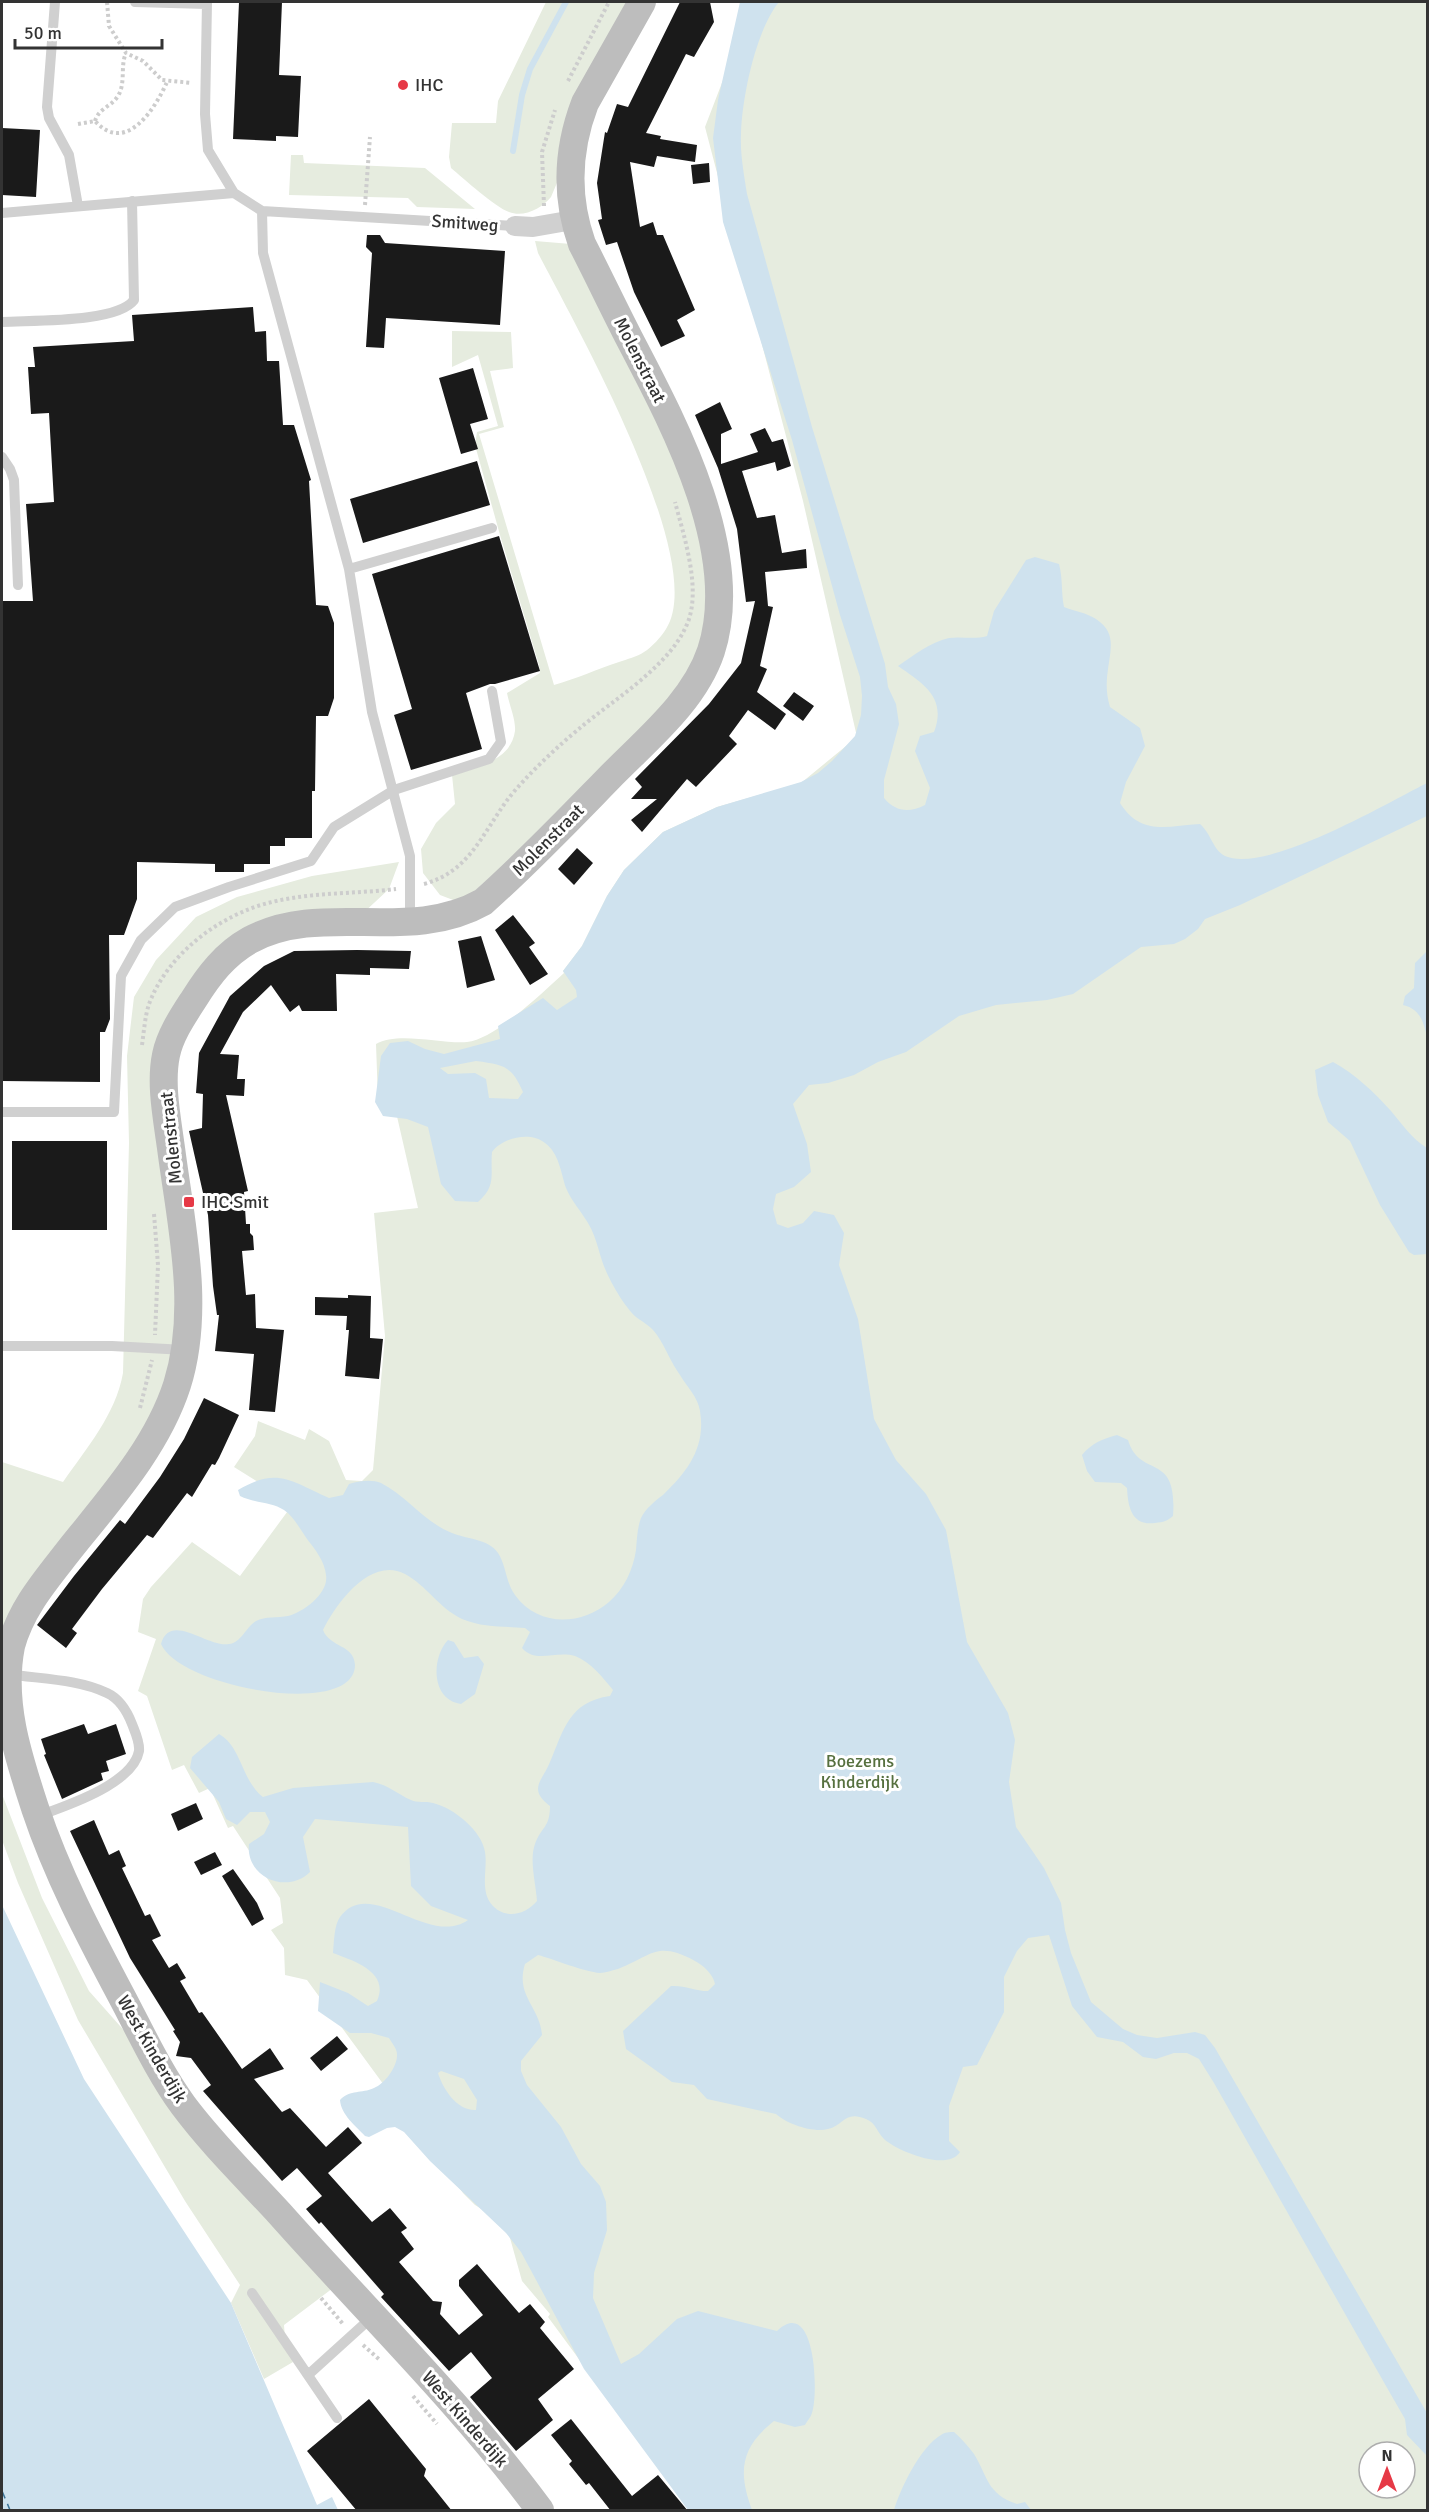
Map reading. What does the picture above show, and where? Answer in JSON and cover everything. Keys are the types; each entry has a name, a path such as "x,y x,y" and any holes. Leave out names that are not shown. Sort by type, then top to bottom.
{"street":[{"name":"Molenstraat","path":"104,1506 141,1457 167,1414 179,1380 186,1350 187,1283 166,1108 166,1055 173,1035 205,982 233,951 264,933 303,924 410,922 447,918 483,902 682,703 703,670 711,651 717,621 718,591 715,557 707,517 675,428 582,244 573,220 570,157 578,119 642,2"},
{"name":"Smitweg","path":"515,226 533,227 573,220"},
{"name":"West Kinderdijk","path":"104,1506 34,1595 19,1622 10,1648 6,1674 8,1716 38,1816 58,1870 103,1960 176,2095 318,2258 374,2316 499,2455 540,2511"}],"lane":[{"path":"55,2 47,106 49,118 69,155 78,206"},
{"path":"135,2 207,3 205,114 208,150 234,193 262,211 263,253 349,568 372,712 410,856 410,922"},
{"path":"2,213 234,193"},
{"path":"2,322 107,315 130,305 134,300 132,201"},
{"name":"Smitweg","path":"262,211 515,226"},
{"path":"2,458 14,480 18,585"},
{"path":"349,568 492,528"},
{"path":"2,1112 114,1112 121,976 141,940 174,907 229,886 311,861 333,827 394,790 489,759 501,742 492,691"},
{"path":"2,1346 112,1346 186,1350"},
{"path":"6,1674 89,1686 109,1693 123,1705 137,1740 139,1749 136,1758 107,1788 38,1816"},
{"path":"252,2293 337,2418"},
{"path":"308,2374 374,2316"}],"path":[{"path":"107,2 109,26 126,53 143,61 167,82 193,83"},
{"path":"95,121 97,115 117,98 121,89 126,53"},
{"path":"95,121 105,131 113,134 129,130 153,110 167,82"},
{"path":"78,124 95,121"},
{"path":"365,189 370,137"}],"green space":[{"path":"546,2 633,2 551,197 532,211 515,214 496,205 451,168 449,157 452,123 496,123 498,101"},
{"name":"Boezems Kinderdijk","path":"753,2 1427,2 1427,2510 690,2510 548,2317 550,2314 522,2281 510,2238 501,2221 475,2205 463,2193 307,1980 285,1975 284,1948 271,1930 283,1923 280,1898 233,1826 228,1828 210,1788 199,1793 184,1765 172,1770 147,1696 138,1691 156,1639 138,1632 143,1599 151,1587 192,1542 240,1576 293,1504 234,1467 255,1436 258,1421 305,1440 309,1429 329,1441 346,1480 362,1481 373,1470 385,1336 374,1213 418,1208 393,1099 378,1100 376,1044 396,1038 467,1042 491,1033 518,1014 564,973 563,971 582,946 607,896 624,870 663,832 717,807 801,783 857,737 803,501 705,127"},
{"path":"291,155 303,155 304,163 425,168 475,209 417,207 408,198 289,195"},
{"path":"535,241 571,244 691,479 714,590 692,675 557,818 461,903 440,895 423,873 421,849 436,823 455,804 452,775 500,756 512,741 515,727 507,693 540,673 475,445 477,432 498,426 478,355 452,367 452,331 511,332 513,368 490,371 504,427 479,434 554,685 635,657 647,650 666,629 675,596 669,551 654,498 632,441 538,253"},
{"path":"399,862 389,889 360,916 292,919 173,1016 180,1292 175,1369 130,1454 2,1632 2,1462 63,1482 107,1417 123,1373 129,1143 127,1056 134,997 156,960 196,917 237,897 312,876"},
{"path":"2,1794 42,1898 89,1991 144,2053 333,2288 284,2325 285,2339 293,2362 264,2379 231,2303 240,2285 185,2201 78,2020 18,1883 2,1840"}],"water":[{"path":"740,2 779,2 757,46 747,83 741,149 747,194 812,427 885,664 888,687 896,704 899,724 884,780 884,798 889,803 903,810 925,805 930,788 915,751 920,736 934,732 938,710 931,693 898,666 942,640 987,636 994,611 1026,560 1035,557 1059,564 1064,607 1096,619 1107,629 1111,641 1107,683 1110,707 1140,728 1145,746 1126,782 1120,803 1137,820 1155,827 1200,824 1221,853 1225,856 1244,859 1269,855 1327,834 1427,783 1427,816 1240,905 1205,919 1198,929 1185,939 1174,944 1141,947 1073,994 1047,1000 996,1005 959,1016 906,1052 878,1062 854,1075 828,1083 809,1085 793,1104 807,1144 811,1172 794,1187 776,1194 773,1209 777,1224 788,1228 803,1223 814,1211 834,1215 844,1233 839,1265 858,1319 874,1419 896,1460 926,1494 946,1530 967,1642 1008,1713 1015,1740 1009,1782 1016,1827 1044,1868 1061,1903 1071,1953 1091,2002 1123,2029 1137,2035 1157,2038 1195,2032 1205,2035 1215,2048 1427,2413 1427,2456 1417,2446 1417,2440 1412,2440 1407,2435 1405,2419 1199,2059 1187,2053 1174,2053 1156,2059 1143,2057 1123,2042 1097,2037 1072,2006 1049,1935 1028,1938 1017,1951 1004,1977 1004,2012 977,2065 963,2067 949,2106 949,2141 960,2152 954,2158 945,2160 922,2158 900,2149 884,2139 872,2123 859,2117 849,2117 828,2129 815,2130 793,2124 776,2114 707,2099 694,2085 672,2082 626,2049 623,2031 671,1986 708,1991 715,1984 708,1971 695,1961 682,1955 662,1951 647,1955 618,1969 600,1973 538,1955 525,1964 523,1985 542,2035 521,2061 521,2071 527,2085 561,2127 581,2164 600,2186 606,2202 607,2230 594,2273 593,2298 621,2364 639,2354 677,2319 698,2311 777,2331 790,2323 799,2326 807,2336 814,2368 812,2413 805,2425 795,2427 774,2421 754,2441 748,2451 744,2472 752,2510 688,2510 584,2369 521,2252 506,2233 430,2161 404,2132 395,2127 387,2128 369,2137 365,2136 343,2111 340,2100 348,2094 369,2090 382,2083 393,2069 397,2054 389,2038 371,2033 350,2033 318,2011 320,1982 348,1993 368,2006 377,2001 380,1991 379,1982 368,1969 333,1953 338,1920 352,1906 367,1904 383,1907 435,1925 452,1926 468,1920 431,1906 411,1886 408,1827 315,1819 303,1837 310,1872 301,1879 280,1882 260,1873 250,1856 249,1844 264,1834 270,1822 265,1812 250,1812 237,1825 226,1819 219,1802 190,1768 192,1757 219,1734 232,1747 250,1782 263,1797 293,1788 373,1782 384,1785 413,1801 430,1802 441,1806 458,1815 479,1836 486,1859 486,1894 493,1906 504,1913 516,1914 533,1906 537,1901 533,1850 550,1813 550,1806 539,1794 539,1784 570,1719 585,1704 610,1696 613,1690 586,1662 575,1656 561,1654 540,1656 528,1653 522,1648 530,1632 525,1628 486,1625 462,1619 446,1609 413,1579 392,1570 367,1577 356,1586 336,1608 323,1630 326,1636 351,1653 355,1665 347,1681 327,1691 299,1694 265,1691 231,1684 199,1673 175,1660 161,1644 166,1635 172,1631 190,1633 220,1644 233,1643 256,1621 294,1614 308,1606 320,1595 326,1582 322,1561 291,1516 279,1507 240,1496 238,1490 264,1479 275,1478 294,1482 329,1498 343,1495 349,1484 361,1481 381,1483 442,1528 494,1548 501,1558 515,1595 535,1613 547,1618 560,1619 586,1616 609,1602 627,1579 633,1565 641,1518 650,1505 680,1477 698,1447 701,1424 697,1401 657,1335 632,1313 615,1289 591,1229 568,1193 561,1170 550,1147 532,1137 517,1138 502,1143 492,1152 490,1185 484,1196 478,1202 455,1201 441,1184 428,1127 407,1119 383,1116 375,1102 381,1056 390,1043 408,1041 444,1054 500,1039 498,1026 543,998 557,1010 577,997 576,990 563,971 582,946 607,896 624,870 663,832 717,807 801,782 818,773 855,736 861,715 860,677 840,615 792,440 723,222 713,138 718,100","holes":["476,1061 500,1065 515,1076 523,1092 518,1099 489,1098 486,1079 475,1073 448,1074 440,1068","441,2071 464,2079 477,2100 476,2110 457,2103 447,2092 438,2073"]},
{"path":"1427,951 1427,1036 1417,1013 1403,1005 1405,996 1414,988 1415,963"},
{"path":"1333,1062 1371,1090 1412,1136 1427,1148 1427,1254 1414,1255 1409,1252 1380,1205 1350,1141 1328,1122 1318,1095 1315,1070"},
{"path":"1117,1435 1128,1440 1134,1452 1141,1459 1164,1473 1170,1482 1173,1495 1173,1516 1169,1519 1155,1523 1141,1522 1136,1519 1130,1509 1127,1488 1121,1483 1095,1482 1087,1471 1082,1455 1098,1442"},
{"path":"448,1640 454,1642 464,1658 478,1656 484,1664 475,1694 461,1704 451,1701 439,1687 437,1667 442,1648"},
{"path":"2,1905 84,2079 231,2303 317,2505 332,2497 338,2510 2,2510"},
{"path":"954,2432 974,2454 994,2490 1017,2504 1025,2502 1031,2510 894,2510 906,2480 926,2448 943,2434"}],"building":[{"path":"239,2 282,2 279,75 301,76 298,137 276,136 276,141 233,139"},
{"path":"680,2 710,2 714,22 694,57 686,54 646,133 661,136 660,139 697,145 695,162 657,156 654,167 630,162 640,227 653,222 657,235 663,235 695,310 677,320 685,336 661,347 634,292 617,242 606,245 598,220 602,219 597,183 605,132 607,133 617,104 628,107"},
{"path":"2,128 40,130 36,197 2,195"},
{"path":"709,163 710,182 693,184 691,165"},
{"path":"367,235 380,235 385,243 505,251 500,325 386,318 384,348 366,347 372,253 366,247"},
{"path":"253,307 255,332 266,331 267,361 279,361 283,425 294,425 311,480 309,481 316,605 328,606 334,623 334,698 328,716 316,716 312,838 285,838 285,846 270,846 270,864 244,864 244,872 215,872 215,864 137,862 137,899 124,935 109,935 110,1019 105,1032 100,1032 100,1082 2,1081 2,601 33,601 26,504 54,502 49,413 31,414 28,367 35,367 33,347 134,341 132,315"},
{"path":"473,368 488,419 470,424 478,449 461,454 439,378"},
{"path":"720,402 732,429 721,434 721,464 758,452 750,434 765,428 772,442 783,439 791,466 777,471 775,462 742,471 757,518 775,515 782,553 806,549 807,568 765,572 768,606 773,607 760,666 767,669 757,692 786,714 775,730 748,710 729,736 737,744 696,787 687,779 642,832 631,820 657,799 631,799 642,787 635,779 709,704 741,663 755,601 746,602 737,529 718,468 695,415"},
{"path":"477,461 490,505 363,543 350,499"},
{"path":"499,536 540,671 466,693 482,749 411,770 394,715 412,709 372,574"},
{"path":"794,692 814,706 803,721 783,706"},
{"path":"577,848 593,863 574,885 558,869"},
{"path":"513,915 535,943 529,947 548,974 530,985 495,930"},
{"path":"481,936 495,980 467,988 458,941"},
{"path":"294,951 411,951 409,969 370,968 370,975 336,974 337,1011 302,1011 299,1005 290,1012 271,985 243,1012 220,1054 239,1055 237,1079 245,1079 244,1096 226,1095 248,1191 244,1192 246,1224 250,1224 250,1233 253,1236 254,1250 242,1251 246,1295 255,1294 256,1328 284,1330 275,1412 249,1410 254,1354 215,1351 219,1315 217,1315 213,1286 208,1215 189,1131 202,1128 203,1094 196,1093 199,1053 230,996 264,966"},
{"path":"12,1141 107,1141 107,1230 12,1230"},
{"path":"348,1295 371,1296 370,1338 383,1339 379,1379 345,1376 349,1330 346,1330 347,1316 315,1315 315,1297 348,1298"},
{"path":"204,1398 239,1415 219,1458 215,1465 212,1464 192,1497 187,1493 153,1538 147,1535 102,1589 72,1629 77,1633 66,1648 37,1625 120,1520 125,1524 160,1477 184,1439"},
{"path":"84,1724 88,1734 116,1724 126,1754 106,1761 109,1771 101,1773 103,1780 62,1799 44,1755 46,1754 41,1739"},
{"path":"196,1803 203,1819 178,1831 171,1814"},
{"path":"94,1820 109,1855 119,1850 126,1866 122,1868 145,1916 150,1914 161,1936 152,1940 169,1968 177,1963 186,1978 180,1981 199,2013 202,2012 242,2069 270,2048 284,2069 254,2079 282,2112 290,2108 326,2147 348,2127 362,2143 328,2173 372,2222 390,2208 407,2228 401,2232 414,2249 399,2262 433,2301 442,2302 440,2314 459,2335 483,2315 459,2286 459,2280 477,2264 519,2313 530,2304 545,2322 540,2328 574,2369 538,2399 553,2420 516,2451 470,2397 492,2378 471,2352 449,2371 381,2297 384,2294 321,2222 319,2224 306,2209 322,2196 297,2168 282,2181 203,2091 211,2085 191,2058 176,2056 180,2042 173,2031 175,2030 130,1958 70,1831"},
{"path":"215,1852 222,1865 201,1875 194,1862"},
{"path":"233,1869 257,1903 264,1919 252,1926 222,1876"},
{"path":"337,2036 348,2049 321,2071 310,2058"},
{"path":"369,2399 426,2469 424,2476 452,2511 357,2511 307,2451"},
{"path":"571,2419 632,2496 658,2475 688,2511 611,2511 589,2483 586,2485 569,2464 572,2461 551,2435"}],"waterway":[{"path":"513,151 522,95 530,69 566,2"}],"ferry route":[{"path":"2,2491 10,2510"}],"place":[{"name":"IHC","path":"403,85"},
{"name":"IHC Smit","path":"189,1202"}]}
